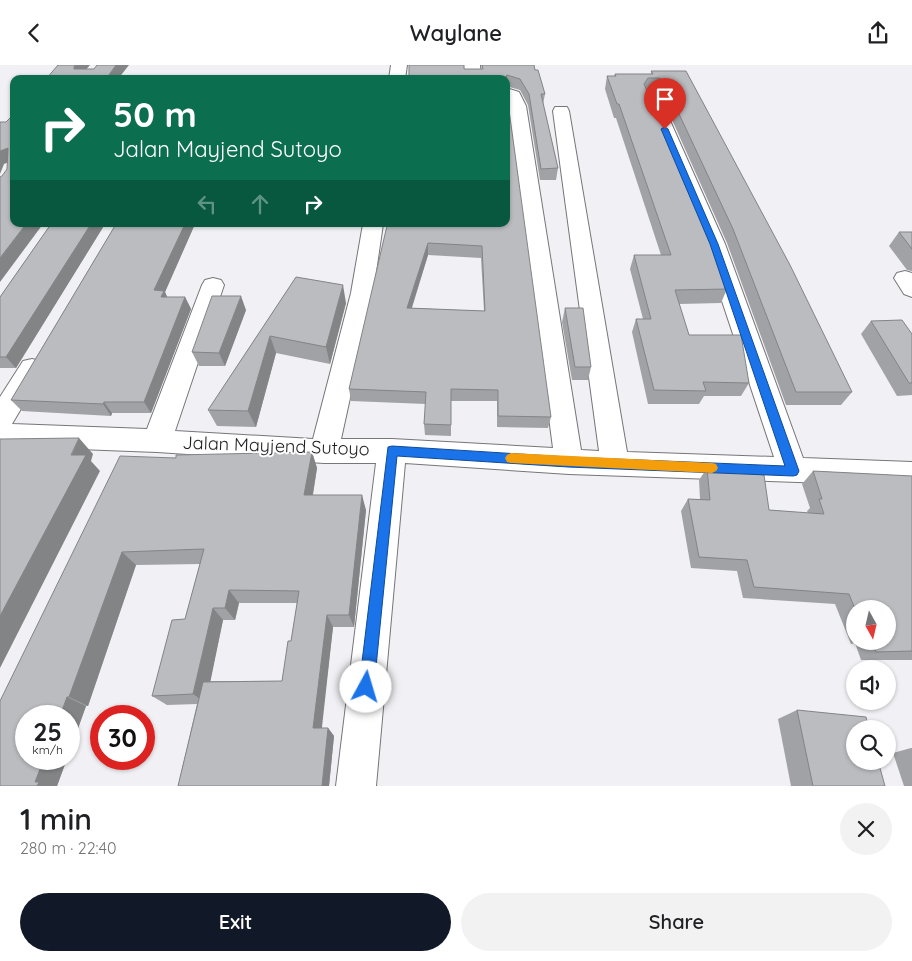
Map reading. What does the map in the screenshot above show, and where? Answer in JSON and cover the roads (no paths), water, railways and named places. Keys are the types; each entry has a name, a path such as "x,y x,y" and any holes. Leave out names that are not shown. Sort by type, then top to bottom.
{"street":[{"path":"510,94 513,95 518,106 568,462"},
{"path":"651,96 714,244 793,471"},
{"path":"562,111 615,464"},
{"path":"324,451 362,293 373,227"},
{"path":"135,450 213,285"},
{"path":"0,420 44,347"},
{"name":"Jalan Mayjend Sutoyo","path":"0,435 135,450 392,451 568,462 912,474"},
{"path":"356,786 392,451"}]}
